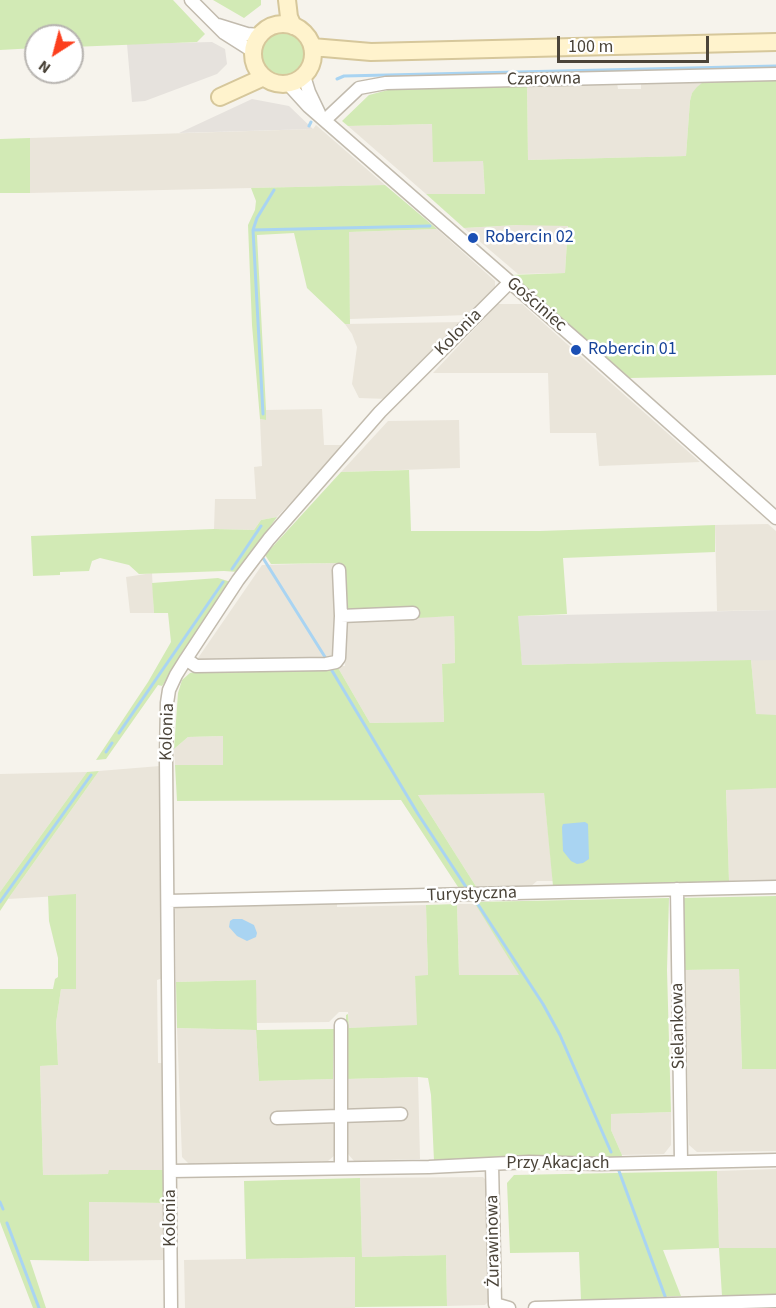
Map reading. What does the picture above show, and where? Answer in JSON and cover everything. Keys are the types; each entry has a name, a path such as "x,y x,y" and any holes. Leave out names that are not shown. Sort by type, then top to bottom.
{"street":[{"path":"191,0 224,33 254,57 264,77 279,84 288,84 321,61 348,58 371,52"},
{"path":"264,77 220,97 254,57 267,30 277,0"},
{"path":"287,0 289,17 293,26"},
{"path":"217,24 247,34 267,30 280,24 293,26 304,33 312,46 308,70"},
{"path":"312,46 371,52 776,42"},
{"name":"Gościniec","path":"308,70 309,92 323,118"},
{"name":"Czarowna","path":"323,118 359,88 386,83 776,74"},
{"name":"Gościniec","path":"288,84 308,106 776,518"},
{"name":"Kolonia","path":"171,1308 167,703 169,690 186,659 238,580 269,539 380,412 510,282"},
{"path":"186,659 196,666 332,663 339,658 341,615 339,570"},
{"path":"341,615 413,613"},
{"name":"Turystyczna","path":"168,902 776,886"},
{"name":"Sielankowa","path":"677,889 681,1162"},
{"path":"341,1025 341,1168"},
{"path":"277,1118 401,1114"},
{"name":"Przy Akacjach","path":"171,1172 549,1162 600,1164 776,1160"},
{"name":"Żurawinowa","path":"492,1164 495,1304 509,1308"},
{"path":"535,1308 776,1301"}],"shaded area":[{"path":"212,42 225,49 227,64 217,74 145,101 132,102 127,44"},
{"path":"708,78 692,93 686,156 528,160 527,84 617,83 618,89 641,89 641,81"},
{"path":"252,99 289,106 313,129 179,133"},
{"path":"432,124 483,161 485,194 426,194 348,126"},
{"path":"316,125 385,185 30,193 30,138 313,129"},
{"path":"568,225 565,273 518,274 464,228"},
{"path":"437,229 495,281 495,289 468,315 350,319 348,232"},
{"path":"498,304 522,304 700,462 599,466 596,433 550,433 548,373 433,373"},
{"path":"461,322 387,399 359,398 352,384 357,347 345,324"},
{"path":"322,409 324,445 346,445 277,517 261,520 254,530 214,529 215,499 256,499 254,467 262,466 260,419 266,420 266,410"},
{"path":"459,420 460,468 341,472 388,421"},
{"path":"768,524 776,531 776,610 717,611 715,525"},
{"path":"335,563 335,658 196,661 262,565"},
{"path":"152,573 154,613 130,613 126,577"},
{"path":"776,610 776,660 522,665 517,616"},
{"path":"454,616 455,663 442,664 444,722 370,723 337,666 345,666 346,619"},
{"path":"751,660 776,660 776,715 756,715"},
{"path":"223,736 223,765 175,765 174,749 188,737"},
{"path":"160,766 163,978 157,980 158,1063 164,1063 164,1170 109,1170 109,1174 43,1175 40,1066 58,1065 56,1023 61,989 76,989 76,895 8,899 99,771"},
{"path":"87,772 0,892 0,774"},
{"path":"776,788 776,880 729,881 726,789"},
{"path":"544,792 553,881 537,881 529,888 477,888 418,795"},
{"path":"337,902 337,907 426,905 428,976 415,976 418,1026 349,1028 348,1012 339,1012 329,1022 257,1023 255,980 176,982 175,906"},
{"path":"457,904 476,904 520,975 459,975"},
{"path":"739,969 742,1069 776,1069 776,1151 697,1152 689,1145 685,970"},
{"path":"177,1028 256,1030 259,1081 333,1079 335,1155 328,1161 189,1164 182,1157"},
{"path":"418,1077 420,1159 354,1161 348,1154 346,1079"},
{"path":"671,1112 671,1145 664,1154 622,1155 611,1130 611,1114"},
{"path":"776,1169 776,1248 719,1248 717,1171"},
{"path":"483,1177 490,1184 493,1297 485,1305 447,1306 446,1255 362,1257 360,1178"},
{"path":"89,1202 165,1203 165,1260 89,1261"},
{"path":"356,1257 355,1308 185,1308 184,1260"}],"green space":[{"path":"0,0 173,0 205,34 197,42 84,47 84,24 24,24 24,49 0,50"},
{"path":"213,0 261,0 261,5 244,18"},
{"path":"283,33 298,40 305,55 298,70 283,77 268,70 261,55 268,40"},
{"path":"776,77 776,375 630,378 510,275 565,273 568,226 517,225 464,228 426,194 485,194 483,161 433,162 432,124 348,126 342,121 369,95 388,90 388,88 527,84 528,160 686,156 690,101 697,87 708,78"},
{"path":"30,138 30,193 0,193 0,139"},
{"path":"385,185 437,229 349,232 350,324 345,324 307,288 294,233 257,235 266,410 266,420 260,419 252,325 248,225 255,210 256,201 251,188"},
{"path":"409,470 411,531 540,531 715,525 715,552 563,558 567,614 518,616 522,665 751,660 756,714 776,715 776,788 726,790 729,881 553,886 544,793 418,795 477,888 460,890 401,800 177,801 175,765 223,765 223,736 188,737 174,749 178,693 182,680 190,673 209,669 337,666 370,723 444,722 442,664 455,663 454,616 417,618 416,611 346,611 342,563 271,564 265,555 341,472"},
{"path":"277,517 238,572 139,574 129,565 100,558 92,561 89,571 33,576 31,536 214,529 254,530 261,520"},
{"path":"218,578 231,582 162,686 158,685 106,759 96,760 148,682 171,642 168,613 154,613 152,583"},
{"path":"99,771 0,911 0,892 87,772"},
{"path":"76,894 76,989 61,989 56,1023 58,1065 40,1066 43,1175 108,1174 109,1170 164,1170 165,1203 89,1202 89,1261 30,1260 46,1308 33,1308 0,1222 0,989 53,989 55,979 58,977 58,958 49,921 48,896"},
{"path":"776,896 776,1069 742,1069 739,969 685,970 682,898"},
{"path":"669,898 667,970 671,1112 611,1114 611,1130 622,1155 621,1159 539,1158 434,1161 428,1078 346,1079 346,1015 348,1014 349,1028 417,1025 415,976 428,975 426,905 457,904 459,975 519,975 474,902"},
{"path":"256,980 257,1030 334,1029 333,1079 259,1081 256,1030 177,1028 176,982"},
{"path":"717,1171 719,1248 663,1250 681,1296 581,1300 579,1252 510,1253 507,1183 514,1175"},
{"path":"360,1178 362,1257 446,1255 447,1306 355,1307 355,1257 246,1259 244,1181"},
{"path":"719,1248 776,1248 776,1295 722,1296"}],"water":[{"path":"585,822 588,824 589,859 577,864 571,861 563,851 562,827 563,824"},
{"path":"233,919 242,919 254,925 256,937 247,941 237,936 229,927"}],"waterway":[{"path":"337,79 344,76 776,66"},
{"path":"309,126 311,122"},
{"path":"263,414 253,230 257,218 274,190"},
{"path":"253,230 430,226"},
{"path":"232,569 261,526"},
{"path":"263,558 325,657"},
{"path":"119,733 223,582"},
{"path":"331,669 418,814 466,887"},
{"path":"106,752 112,743"},
{"path":"0,902 91,775"},
{"path":"477,903 543,1004 560,1035 611,1152"},
{"path":"619,1171 666,1299"},
{"path":"0,1202 3,1209"},
{"path":"7,1223 39,1308"}],"place":[{"name":"Robercin 02","path":"473,238"},
{"name":"Robercin 01","path":"576,350"}]}
